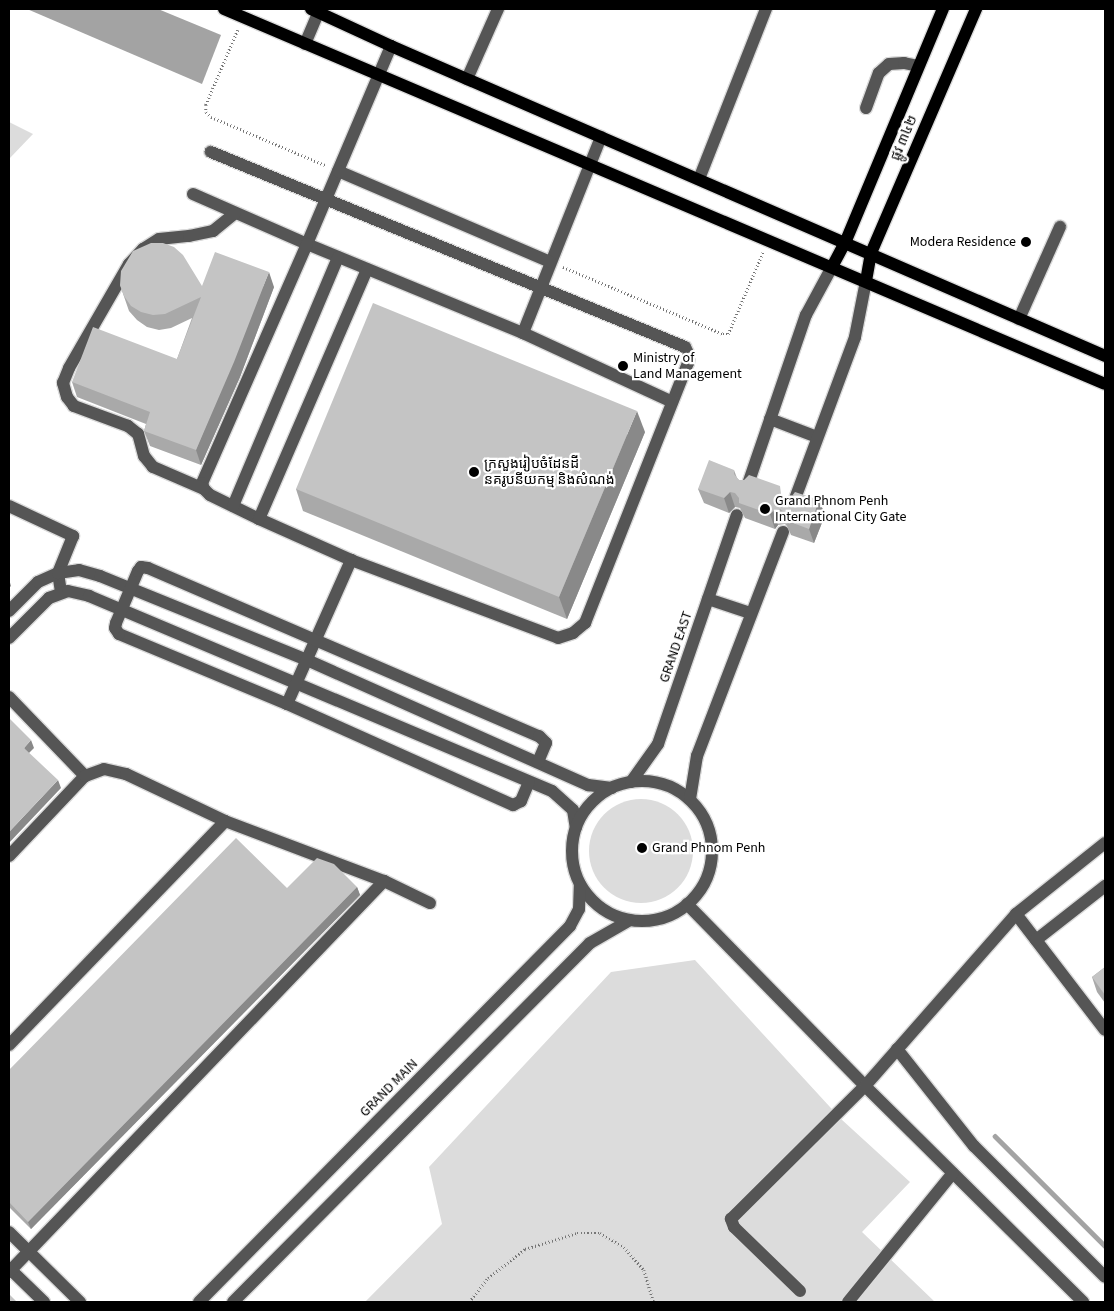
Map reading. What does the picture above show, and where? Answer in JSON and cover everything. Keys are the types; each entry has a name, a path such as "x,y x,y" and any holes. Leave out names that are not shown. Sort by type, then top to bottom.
{"main road":[{"path":"224,9 591,166 832,266 1105,384"},
{"name":"ផ្លូវ ៣៤២","path":"832,266 845,243 943,9"},
{"name":"ផ្លូវ ៣៤២","path":"866,281 872,253 976,9"},
{"path":"317,10 391,46 872,253 1105,356"}],"street":[{"path":"467,79 498,9"},
{"path":"699,179 766,9"},
{"path":"305,44 317,10"},
{"path":"204,489 202,483 391,46"},
{"path":"866,108 878,73 889,64 904,63 918,66"},
{"path":"523,334 550,262 591,166 601,136"},
{"path":"211,152 541,286 685,347 689,355 688,363 585,623 573,633 558,638 351,560 233,506 210,495 204,489 154,467 144,456 138,434 128,426 74,406 67,397 63,384 69,368 129,264 143,249 159,239 213,231 235,213"},
{"path":"338,171 550,262"},
{"path":"193,194 306,244 523,334 672,402"},
{"path":"1019,319 1060,227"},
{"path":"233,506 338,257"},
{"path":"747,487 806,315 832,266"},
{"path":"259,518 367,269"},
{"path":"793,504 855,336 866,281"},
{"path":"770,419 817,437"},
{"path":"9,506 73,536 58,573 62,592"},
{"name":"GRAND EAST","path":"631,782 658,744 737,516"},
{"path":"690,799 697,756 783,532"},
{"path":"287,704 351,560"},
{"path":"529,782 521,801 513,805 287,704 119,634 115,628 116,623 138,571 142,567 148,568 539,736 546,743 538,762"},
{"path":"9,611 38,582 58,573 79,570 131,588 307,660 588,785 612,788"},
{"path":"9,638 49,598 68,591 90,596 552,791 573,810 576,828"},
{"path":"708,599 750,614"},
{"path":"9,697 85,776"},
{"path":"9,856 85,776 104,769 126,774 225,821 384,881 430,902"},
{"path":"631,782 651,782 671,787 690,799 701,812 709,830 712,850 709,870 703,885 687,904 664,917 651,920 630,920 611,914 595,904 580,884 572,861 576,828 581,816 594,800 612,788 631,782"},
{"path":"9,1045 225,821"},
{"path":"800,1291 734,1227 731,1219 865,1086 1016,914 1105,843"},
{"path":"44,1302 9,1270 384,881"},
{"name":"GRAND MAIN","path":"199,1302 570,926 579,909 580,884"},
{"path":"1036,940 1105,886"},
{"path":"687,904 865,1086 1083,1302"},
{"path":"1016,914 1105,1030"},
{"path":"233,1302 590,943 630,920"},
{"path":"897,1049 974,1146 1105,1277"},
{"path":"848,1302 953,1173"},
{"path":"9,1232 80,1302"}],"path":[{"path":"243,17 206,105 206,112 211,117 338,171"},
{"path":"550,262 723,334 728,334 768,240"},
{"path":"469,1302 488,1278 526,1249 577,1233 600,1233 624,1247 644,1270 654,1302"}],"shaded area":[{"path":"27,9 158,9 221,35 202,84"},
{"path":"9,122 33,134 9,159"},
{"path":"641,799 661,803 678,814 689,831 693,851 689,871 678,888 661,899 641,903 621,899 604,888 593,871 589,851 593,831 604,814 621,803"},
{"path":"695,960 841,1119 910,1182 862,1232 935,1302 365,1302 442,1224 429,1167 611,972"}],"building":[{"path":"151,243 163,243 174,247 183,255 202,286 215,252 269,272 234,362 196,450 144,431 150,412 72,382 93,327 177,359 201,297 165,314 153,315 141,312 131,306 124,296 120,285 121,271 133,251"},
{"name":"ក្រសួងរៀបចំដែនដី នគរូបនីយកម្ម និងសំណង់","path":"373,303 637,411 559,597 296,489"},
{"path":"709,460 734,470 734,474 739,480 744,480 749,475 780,486 781,494 785,497 792,496 795,492 819,500 809,529 785,520 784,512 780,509 770,514 739,503 739,498 735,493 730,492 724,498 698,489"},
{"path":"9,718 31,740 24,748 58,780 9,832"},
{"path":"236,838 287,888 317,858 334,864 357,887 28,1222 9,1202 9,1070"},
{"path":"1105,967 1105,995 1092,977"},
{"path":"9,1294 17,1302 9,1302"}],"waterway":[{"path":"995,1136 1105,1246"}],"place":[{"name":"Modera Residence","path":"1026,242"},
{"name":"Ministry of Land Management","path":"623,366"},
{"name":"ក្រសួងរៀបចំដែនដី នគរូបនីយកម្ម និងសំណង់","path":"474,472"},
{"name":"Grand Phnom Penh International City Gate","path":"765,509"},
{"name":"Grand Phnom Penh","path":"642,848"}]}
